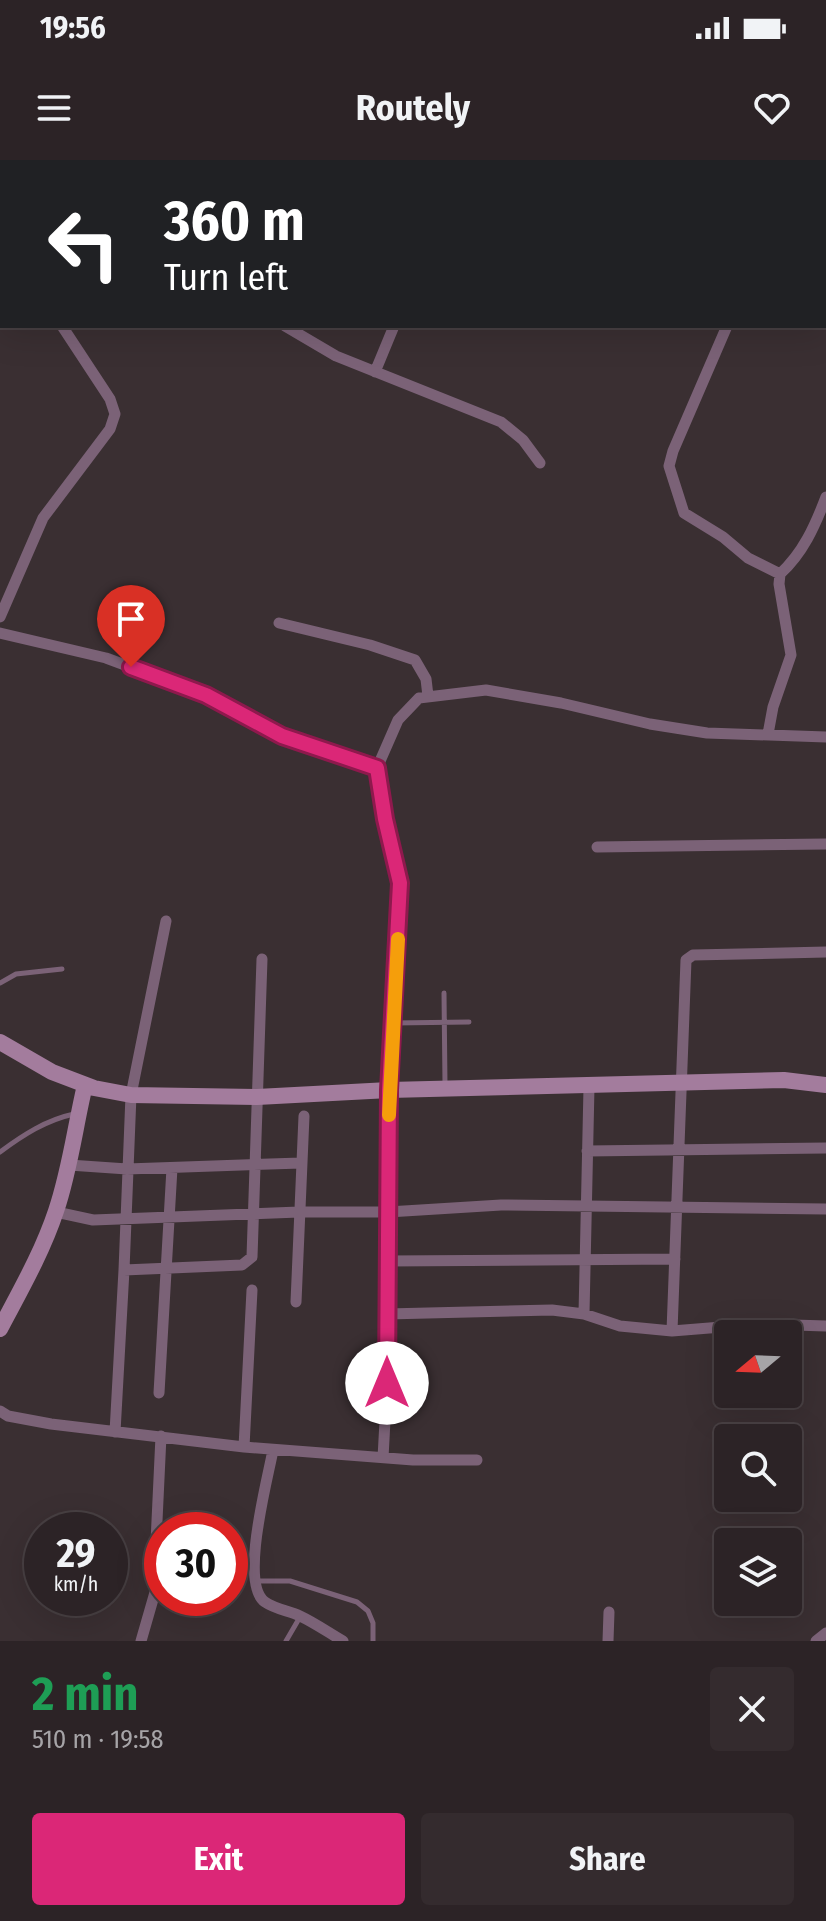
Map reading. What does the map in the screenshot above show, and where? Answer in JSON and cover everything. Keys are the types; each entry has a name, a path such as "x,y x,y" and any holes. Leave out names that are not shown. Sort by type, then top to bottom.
{"street":[{"path":"0,617 43,518 110,429 115,414 110,399 63,328"},
{"path":"288,328 336,356 501,422 523,440 540,463"},
{"path":"375,372 393,328"},
{"path":"726,328 669,466 684,513 723,537 748,558 780,574"},
{"path":"768,734 773,707 791,655 780,574 793,562 814,530 826,497"},
{"path":"279,623 370,645 415,660 426,679 428,696"},
{"path":"0,633 106,658 206,695 282,736 377,768"},
{"path":"383,1458 387,1383 389,1090 400,883 377,768 398,720 419,698 486,690 707,733 826,737"},
{"path":"597,847 826,844"},
{"path":"115,1432 131,1095 166,921"},
{"path":"672,1331 686,960 689,956 826,952"},
{"path":"124,1270 248,1262 252,1257 262,959"},
{"path":"0,1042 52,1072 85,1085 131,1095 257,1097 389,1090 784,1080 826,1085"},
{"path":"0,1329 32,1270 56,1212 85,1085"},
{"path":"584,1314 589,1087"},
{"path":"296,1302 304,1116"},
{"path":"587,1151 826,1148"},
{"path":"69,1165 127,1169 301,1163"},
{"path":"159,1393 172,1168"},
{"path":"56,1212 93,1220 255,1213 388,1212 501,1205 543,1208 587,1205 826,1209"},
{"path":"387,1261 675,1259"},
{"path":"244,1447 252,1290"},
{"path":"387,1314 552,1310 584,1314 620,1326 672,1331 759,1324 826,1326"},
{"path":"0,1411 8,1416 115,1432 273,1450 383,1458 477,1460"},
{"path":"141,1641 162,1568 156,1542 161,1436"},
{"path":"273,1450 255,1544 258,1594 265,1602 301,1616 343,1641"},
{"path":"608,1641 609,1612"},
{"path":"816,1641 826,1633"}],"lane":[{"path":"0,983 16,974 62,969"},
{"path":"444,993 445,1089"},
{"path":"393,1023 469,1022"},
{"path":"0,1152 29,1132 78,1113"},
{"path":"255,1581 290,1581 357,1602 368,1611 373,1623 373,1641"},
{"path":"286,1641 301,1616"}],"slow traffic":[{"path":"389,1115 398,939"}],"route":[{"path":"131,667 206,695 282,736 377,768 400,883 389,1090 387,1383"}]}
